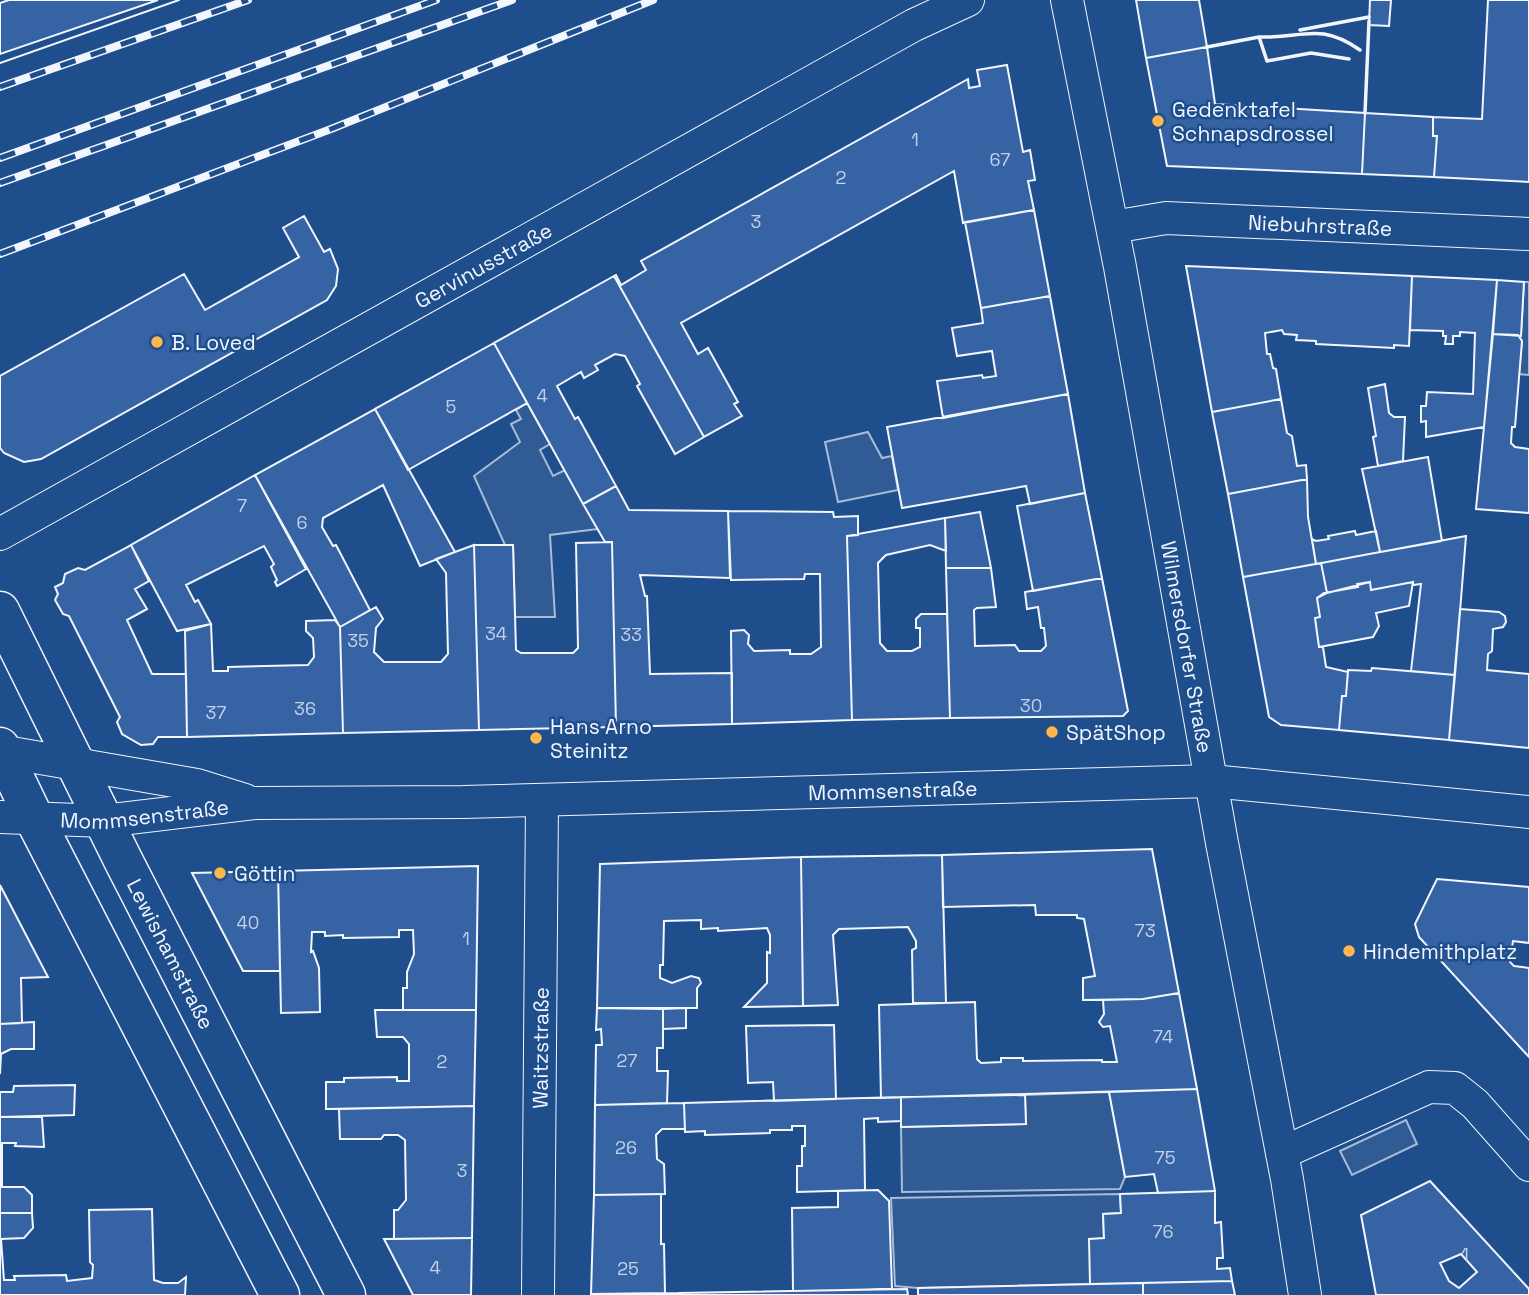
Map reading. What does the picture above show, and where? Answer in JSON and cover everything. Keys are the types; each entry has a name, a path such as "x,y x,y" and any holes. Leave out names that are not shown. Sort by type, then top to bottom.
{"main road":[{"name":"Lewishamstraße","path":"0,611 346,1295"},
{"path":"1,750 18,818 280,1295"}],"street":[{"name":"Gervinusstraße","path":"0,534 902,32 968,0"},
{"name":"Wilmersdorfer Straße","path":"1067,0 1113,227 1211,781 1282,1153 1305,1295"},
{"name":"Niebuhrstraße","path":"1113,227 1166,218 1529,234"},
{"path":"1,750 75,763"},
{"name":"Mommsenstraße","path":"75,763 197,785 255,803"},
{"name":"Mommsenstraße","path":"18,818 104,821 255,803 542,800 1211,781 1529,812"},
{"name":"Waitzstraße","path":"538,1295 542,800"},
{"path":"1282,1153 1429,1087 1442,1087 1455,1088 1475,1104 1529,1165"}],"shaded area":[{"path":"1524,282 1529,282 1529,375 1519,374 1522,341 1518,335 1521,335"},
{"path":"527,403 550,444 540,450 553,476 565,470 598,529 550,535 555,617 515,617 513,545 505,545 474,476 520,442 511,424 521,419 516,410"},
{"path":"868,432 882,458 892,456 898,490 838,502 825,442"},
{"path":"1109,1092 1125,1177 1120,1189 902,1192 901,1127 1026,1124 1025,1095"},
{"path":"1406,1120 1417,1144 1352,1175 1340,1151"},
{"path":"1120,1194 1121,1213 1103,1214 1104,1238 1090,1284 918,1288 895,1286 891,1198"}],"building":[{"path":"9,0 158,0 0,54 0,3"},
{"path":"1136,0 1199,0 1207,47 1146,58"},
{"path":"1370,0 1391,0 1389,26 1369,25"},
{"path":"1488,0 1529,0 1529,182 1434,177 1437,136 1433,136 1433,117 1482,119"},
{"path":"1207,47 1215,104 1365,113 1362,174 1167,166 1146,58"},
{"path":"1007,65 1023,152 1030,150 1035,180 1028,181 1034,210 963,223 954,171 681,323 698,354 708,348 738,402 734,404 742,416 704,437 614,276 616,275 621,285 646,270 641,261 968,79 969,88 980,86 977,70"},
{"path":"1365,113 1433,117 1433,136 1437,136 1434,177 1362,174"},
{"path":"1034,210 1050,296 981,308 965,222"},
{"name":"B. Loved","path":"304,216 324,252 330,249 338,269 336,286 327,300 41,459 24,462 4,453 0,448 0,376 184,274 205,310 299,257 283,228"},
{"path":"1186,266 1412,276 1409,346 1394,345 1394,348 1316,344 1316,341 1296,340 1297,335 1284,334 1282,330 1265,333 1267,354 1270,354 1273,368 1276,369 1281,399 1212,412"},
{"path":"614,276 704,437 675,454 637,386 640,384 625,356 615,354 595,365 598,370 584,378 581,372 557,386 575,419 578,417 616,486 583,504 494,343"},
{"path":"1412,276 1497,280 1484,427 1426,437 1426,421 1421,422 1421,406 1426,406 1427,392 1473,394 1475,333 1460,332 1460,336 1453,336 1453,344 1445,344 1446,336 1443,336 1443,331 1410,330"},
{"path":"1497,280 1524,282 1521,336 1493,334"},
{"path":"1050,296 1068,394 943,418 937,381 982,375 983,378 996,376 992,351 957,356 952,328 983,323 981,308"},
{"path":"1493,334 1518,335 1522,341 1515,427 1512,427 1511,443 1515,447 1529,449 1529,513 1476,509"},
{"path":"494,343 527,403 408,470 375,409"},
{"path":"1385,384 1389,413 1394,417 1405,417 1403,461 1378,466 1368,388"},
{"path":"1068,394 1085,493 1030,504 1026,486 902,508 887,427"},
{"path":"1281,399 1287,433 1292,436 1297,466 1306,465 1307,479 1228,494 1212,412"},
{"path":"375,409 455,552 420,566 383,485 323,518 322,527 333,546 336,545 370,610 340,627 255,475"},
{"path":"1428,457 1442,541 1380,552 1362,469"},
{"path":"255,475 306,569 277,586 271,567 274,564 264,546 186,585 211,624 177,631 131,545"},
{"path":"1307,479 1308,517 1316,564 1243,577 1228,494"},
{"path":"616,486 629,510 728,511 730,578 640,575 647,596 650,674 732,673 732,724 616,727 612,542 605,542 583,504"},
{"path":"1085,493 1102,578 1033,591 1017,506"},
{"path":"728,511 833,512 834,517 858,516 858,535 847,536 852,720 732,724 731,631 744,630 749,635 748,644 754,651 790,650 790,654 811,654 821,647 820,574 805,574 804,579 731,580"},
{"path":"980,512 991,568 946,568 945,518"},
{"path":"945,518 946,551 930,545 886,555 878,563 880,643 887,651 912,651 920,647 920,628 916,628 916,619 921,614 947,614 950,718 852,720 847,536"},
{"path":"1355,531 1356,535 1376,531 1380,552 1316,564 1312,539 1329,539 1328,536"},
{"path":"1466,536 1455,675 1411,671 1421,584 1413,585 1413,582 1371,590 1370,582 1327,593 1321,563"},
{"path":"612,542 616,727 479,730 474,545 513,545 516,650 521,653 573,653 578,648 576,543"},
{"path":"131,545 149,581 135,589 147,609 127,620 152,674 186,674 187,737 158,737 153,744 141,745 122,734 117,722 120,717 69,616 63,614 55,600 58,594 55,587 63,583 65,574 78,568 85,570"},
{"path":"474,545 479,730 343,733 340,627 376,607 383,619 376,628 374,652 384,662 441,662 448,654 446,573 436,559"},
{"path":"1321,563 1327,593 1317,598 1320,617 1315,618 1319,647 1323,647 1326,667 1348,672 1346,696 1342,696 1339,730 1281,725 1269,717 1243,577"},
{"path":"946,568 991,568 996,607 974,610 975,646 1015,645 1019,651 1041,651 1046,646 1038,607 1027,609 1025,592 1102,578 1128,711 1123,716 950,718"},
{"path":"1370,582 1371,590 1413,582 1409,606 1376,613 1379,626 1373,637 1319,647 1315,618 1320,617 1317,598 1324,593"},
{"path":"1460,609 1499,612 1505,616 1503,627 1493,629 1492,651 1488,654 1487,670 1529,674 1529,748 1449,740"},
{"path":"335,620 340,627 343,733 187,737 185,631 211,624 213,671 228,671 228,667 308,665 314,657 313,638 306,631 306,621"},
{"path":"1372,668 1455,675 1449,740 1339,730 1348,670 1371,671"},
{"path":"1152,849 1179,993 1143,999 1083,1000 1083,978 1095,976 1084,919 1077,918 1077,915 1036,915 1035,905 943,907 942,855"},
{"path":"942,855 946,1003 913,1003 912,950 916,948 916,941 908,927 839,929 833,935 838,1005 803,1006 801,857"},
{"path":"801,857 803,1006 744,1007 767,983 770,935 767,928 718,931 718,928 701,929 701,920 664,921 663,965 660,965 660,978 672,983 691,976 699,978 701,983 697,988 697,1008 597,1008 600,864"},
{"path":"478,866 476,1010 403,1010 403,988 407,988 407,972 414,954 413,930 399,930 399,937 343,938 343,935 325,936 325,932 312,932 311,952 313,951 319,968 320,1012 281,1013 278,871"},
{"path":"278,871 280,971 243,971 192,873"},
{"path":"1437,879 1529,887 1529,943 1513,941 1510,962 1514,966 1529,968 1529,1057 1419,937 1415,924"},
{"path":"0,885 48,977 21,978 22,1023 0,1024"},
{"path":"1179,993 1197,1089 881,1098 879,1005 975,1002 977,1059 981,1063 1001,1062 1001,1058 1023,1058 1023,1061 1117,1062 1110,1026 1103,1027 1099,1022 1104,1014 1103,1000 1143,999"},
{"path":"597,1008 663,1009 663,1048 657,1048 657,1071 668,1071 667,1103 595,1105 596,1045 602,1045 601,1029 596,1030"},
{"path":"686,1008 686,1028 663,1029 663,1009"},
{"path":"375,1010 476,1010 474,1106 326,1109 326,1082 344,1082 344,1078 397,1077 397,1081 409,1081 409,1044 403,1037 377,1037"},
{"path":"34,1022 34,1049 11,1049 1,1054 0,1074 0,1024"},
{"path":"834,1025 836,1099 774,1101 773,1082 748,1083 746,1026"},
{"path":"75,1085 74,1115 0,1117 0,1092 13,1092 14,1086"},
{"path":"1197,1089 1215,1191 1158,1193 1154,1174 1125,1177 1109,1092"},
{"path":"1025,1095 1026,1124 901,1127 901,1097"},
{"path":"901,1097 901,1121 878,1122 878,1118 864,1119 865,1190 797,1192 797,1166 802,1166 805,1126 792,1126 792,1130 770,1130 770,1133 705,1135 705,1131 685,1132 684,1103"},
{"path":"684,1103 685,1129 662,1129 656,1135 657,1159 664,1164 665,1194 594,1195 595,1105"},
{"path":"474,1106 472,1238 394,1239 394,1210 398,1210 406,1200 405,1140 398,1135 384,1135 381,1139 340,1139 339,1109"},
{"path":"0,1117 42,1117 44,1147 2,1143 2,1187 24,1187 32,1195 32,1213 0,1213"},
{"path":"1430,1181 1529,1289 1529,1295 1376,1295 1361,1215","holes":["1461,1254 1477,1272 1459,1288 1449,1281 1440,1263"]},
{"path":"878,1190 889,1201 892,1289 793,1291 792,1208 838,1207 838,1191"},
{"path":"1215,1191 1215,1223 1221,1222 1223,1258 1217,1258 1217,1269 1230,1268 1232,1281 1090,1284 1089,1239 1104,1238 1103,1214 1121,1213 1120,1194"},
{"path":"661,1194 665,1293 591,1294 594,1195"},
{"path":"152,1209 154,1280 178,1283 186,1277 185,1295 0,1295 0,1213 32,1213 33,1228 24,1238 1,1239 4,1280 15,1280 14,1276 66,1275 67,1281 92,1278 89,1210"},
{"path":"472,1238 471,1295 413,1295 384,1239"},
{"path":"1232,1281 1235,1295 1143,1295 1143,1283"},
{"path":"1143,1283 1143,1295 918,1295 918,1288"},
{"path":"907,1289 908,1295 679,1295 679,1293"},
{"path":"591,1294 679,1295 591,1295"}],"tram line":[{"path":"0,63 179,0"}],"railway":[{"path":"0,87 248,0"},
{"path":"0,158 436,0"},
{"path":"0,183 512,0"},
{"path":"0,254 331,129 653,0"}],"wall":[{"path":"1300,30 1369,17"},
{"path":"1365,113 1369,21"},
{"path":"1349,59 1311,53 1267,61 1259,37 1321,34 1333,36 1360,50"},
{"path":"1207,47 1259,37"}],"place":[{"name":"Gedenktafel Schnapsdrossel","path":"1158,121"},
{"name":"B. Loved","path":"157,342"},
{"name":"SpätShop","path":"1052,732"},
{"name":"Hans Arno Steinitz","path":"536,738"},
{"name":"Göttin","path":"220,873"},
{"name":"Hindemithplatz","path":"1349,951"}]}
